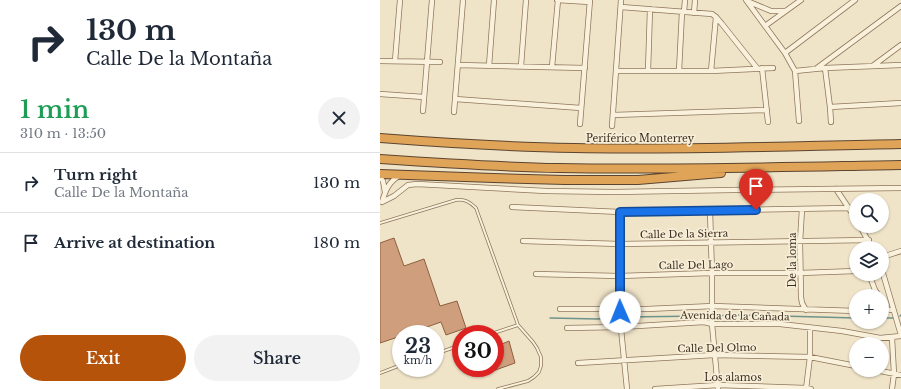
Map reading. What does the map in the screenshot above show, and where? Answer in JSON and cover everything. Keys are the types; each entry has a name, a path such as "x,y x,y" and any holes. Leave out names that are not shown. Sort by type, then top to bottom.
{"highway":[{"name":"Periférico Monterrey","path":"380,138 484,145 574,148 675,148 901,144"},
{"path":"380,159 557,168 669,169 901,166"},
{"path":"380,174 565,180 638,180 731,172 743,168"}],"street":[{"path":"395,61 400,0"},
{"path":"423,111 432,0"},
{"path":"454,112 464,0"},
{"path":"489,66 494,0"},
{"path":"521,66 526,0"},
{"path":"552,67 557,0 590,1 580,124"},
{"path":"612,126 621,0"},
{"path":"679,71 685,0"},
{"path":"694,13 695,0"},
{"path":"786,11 771,11 746,0 785,53 795,71 799,121"},
{"path":"765,26 801,0"},
{"path":"785,53 855,0"},
{"path":"817,69 901,6"},
{"path":"620,7 712,14 716,17 759,68 768,122"},
{"path":"648,71 650,9"},
{"path":"711,71 716,17"},
{"path":"874,65 901,45"},
{"path":"380,61 440,62"},
{"path":"458,65 585,68"},
{"path":"795,71 874,65 901,65"},
{"path":"616,72 711,71 773,68"},
{"path":"825,68 831,122"},
{"path":"380,94 424,97"},
{"path":"455,99 581,108"},
{"path":"830,106 901,103"},
{"path":"613,115 767,110"},
{"path":"400,175 392,180 385,192 382,202 394,196 408,185 418,184 546,191 614,192 901,188"},
{"path":"380,177 383,181 385,192"},
{"path":"836,189 849,208"},
{"path":"512,207 620,212 849,208"},
{"name":"De la loma","path":"802,209 800,273 802,303 806,310"},
{"path":"710,211 713,308 712,322 718,387"},
{"path":"620,212 619,310 627,389"},
{"path":"864,233 869,240"},
{"name":"Calle De la Sierra","path":"523,241 620,244 869,240"},
{"path":"889,255 901,251"},
{"name":"Calle Del Lago","path":"536,274 619,276 849,271"},
{"path":"885,281 901,336"},
{"name":"Avenida de la Cañada","path":"560,309 619,310 713,308 849,311"},
{"path":"889,310 893,310"},
{"name":"Avenida de la Cañada","path":"567,328 621,327 712,322 789,325 842,330 880,338 901,336"},
{"path":"808,389 810,328"},
{"path":"892,338 894,374 892,389"},
{"name":"Calle Del Olmo","path":"578,363 714,355 810,357 849,365"},
{"path":"889,373 901,375"},
{"name":"Los alamos","path":"655,389 718,387 808,389"}],"lane":[{"path":"380,223 461,199 467,201 476,208 518,325 533,342 541,357 539,372 534,377 498,389"},
{"path":"504,330 518,325"},
{"path":"380,373 392,368"}],"building":[{"path":"394,238 404,266 424,259 440,306 457,301 465,325 452,325 452,333 446,335 444,325 442,325 441,322 432,325 392,325 392,339 380,343 380,243"},
{"path":"509,341 515,363 504,367 504,343"}],"waterway":[{"path":"622,317 740,315 849,318"},
{"path":"550,318 598,319 618,317"},
{"path":"889,318 894,318"}],"route":[{"path":"620,312 620,212 756,210"}]}
